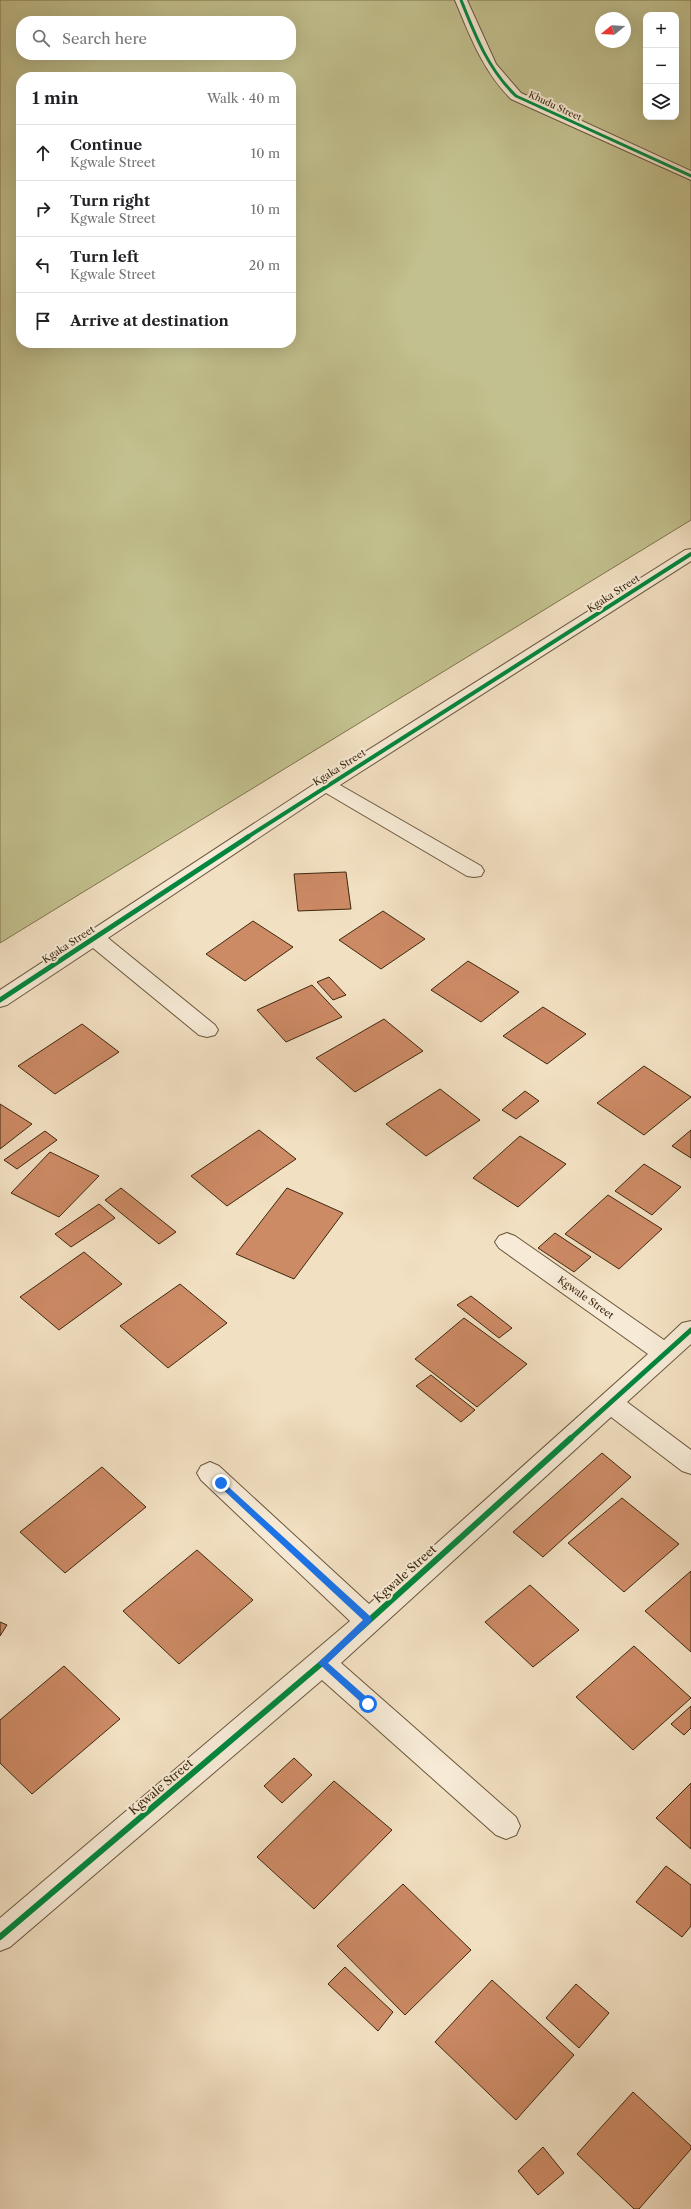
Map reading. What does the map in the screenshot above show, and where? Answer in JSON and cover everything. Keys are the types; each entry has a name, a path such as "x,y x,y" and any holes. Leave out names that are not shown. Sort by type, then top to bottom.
{"street":[{"name":"Khudu Street","path":"462,0 485,60 499,80 516,96 537,108 691,176"},
{"name":"Kgaka Street","path":"0,1000 326,785 691,554"},
{"name":"Kgaka Street","path":"326,785 474,871"},
{"name":"Kgaka Street","path":"94,938 207,1030"},
{"name":"Kgwale Street","path":"507,1242 664,1353"},
{"name":"Kgwale Street","path":"4,1927 322,1663 368,1620 611,1404 664,1353 691,1330"},
{"path":"611,1404 691,1464"},
{"path":"210,1472 368,1620"},
{"path":"322,1663 506,1826"}],"shaded area":[{"path":"0,0 691,0 691,520 0,943"}],"building":[{"path":"346,872 351,909 298,911 294,874"},
{"path":"383,911 425,939 381,969 339,940"},
{"path":"253,921 293,947 245,981 206,954"},
{"path":"468,961 519,992 481,1022 431,990"},
{"path":"329,977 346,995 333,1000 317,982"},
{"path":"312,985 342,1017 286,1042 257,1010"},
{"path":"543,1007 586,1034 547,1064 503,1036"},
{"path":"384,1019 423,1051 355,1092 316,1058"},
{"path":"82,1024 119,1052 55,1094 18,1066"},
{"path":"644,1066 691,1097 644,1135 597,1103"},
{"path":"440,1089 480,1120 426,1156 386,1124"},
{"path":"525,1091 539,1101 516,1119 502,1110"},
{"path":"0,1104 32,1124 0,1149"},
{"path":"259,1130 296,1159 227,1206 191,1176"},
{"path":"691,1130 691,1158 672,1146"},
{"path":"45,1131 57,1140 17,1169 4,1160"},
{"path":"520,1136 566,1164 518,1207 473,1178"},
{"path":"50,1152 99,1176 59,1217 11,1193"},
{"path":"644,1164 681,1187 652,1215 615,1191"},
{"path":"121,1188 176,1232 159,1244 105,1200"},
{"path":"287,1188 343,1213 294,1279 236,1254"},
{"path":"608,1195 662,1229 619,1269 565,1234"},
{"path":"99,1204 115,1218 71,1247 55,1234"},
{"path":"555,1233 591,1257 574,1272 538,1248"},
{"path":"84,1252 122,1284 59,1330 20,1297"},
{"path":"180,1284 227,1323 168,1368 120,1326"},
{"path":"471,1296 512,1328 499,1338 457,1305"},
{"path":"464,1318 527,1364 477,1407 415,1359"},
{"path":"431,1375 475,1410 461,1422 416,1386"},
{"path":"602,1453 631,1477 543,1557 513,1532"},
{"path":"102,1467 146,1507 65,1573 20,1532"},
{"path":"622,1498 679,1544 624,1592 568,1543"},
{"path":"197,1550 253,1600 179,1664 123,1611"},
{"path":"691,1571 691,1652 645,1611"},
{"path":"530,1585 579,1630 533,1667 485,1622"},
{"path":"0,1622 7,1625 0,1636"},
{"path":"634,1646 691,1698 633,1750 576,1697"},
{"path":"64,1666 120,1719 32,1794 0,1763 0,1720"},
{"path":"691,1706 691,1728 684,1735 671,1724"},
{"path":"294,1758 312,1775 282,1803 264,1786"},
{"path":"334,1781 392,1830 314,1909 257,1857"},
{"path":"691,1783 691,1849 656,1818"},
{"path":"666,1866 691,1885 691,1926 682,1937 636,1902"},
{"path":"403,1884 471,1950 405,2015 337,1946"},
{"path":"345,1967 393,2012 378,2031 328,1984"},
{"path":"492,1980 574,2055 516,2120 435,2042"},
{"path":"576,1984 609,2013 579,2048 546,2018"},
{"path":"633,2092 691,2146 691,2149 639,2209 634,2209 577,2154"},
{"path":"543,2147 564,2173 538,2195 518,2171"}],"cycle path":[{"path":"461,0 477,40 489,64 497,76 516,96 691,176"},
{"path":"0,1000 326,785 691,554"},
{"path":"0,1937 322,1663 691,1330"}],"route":[{"path":"221,1483 368,1620 322,1663 368,1704"}]}
